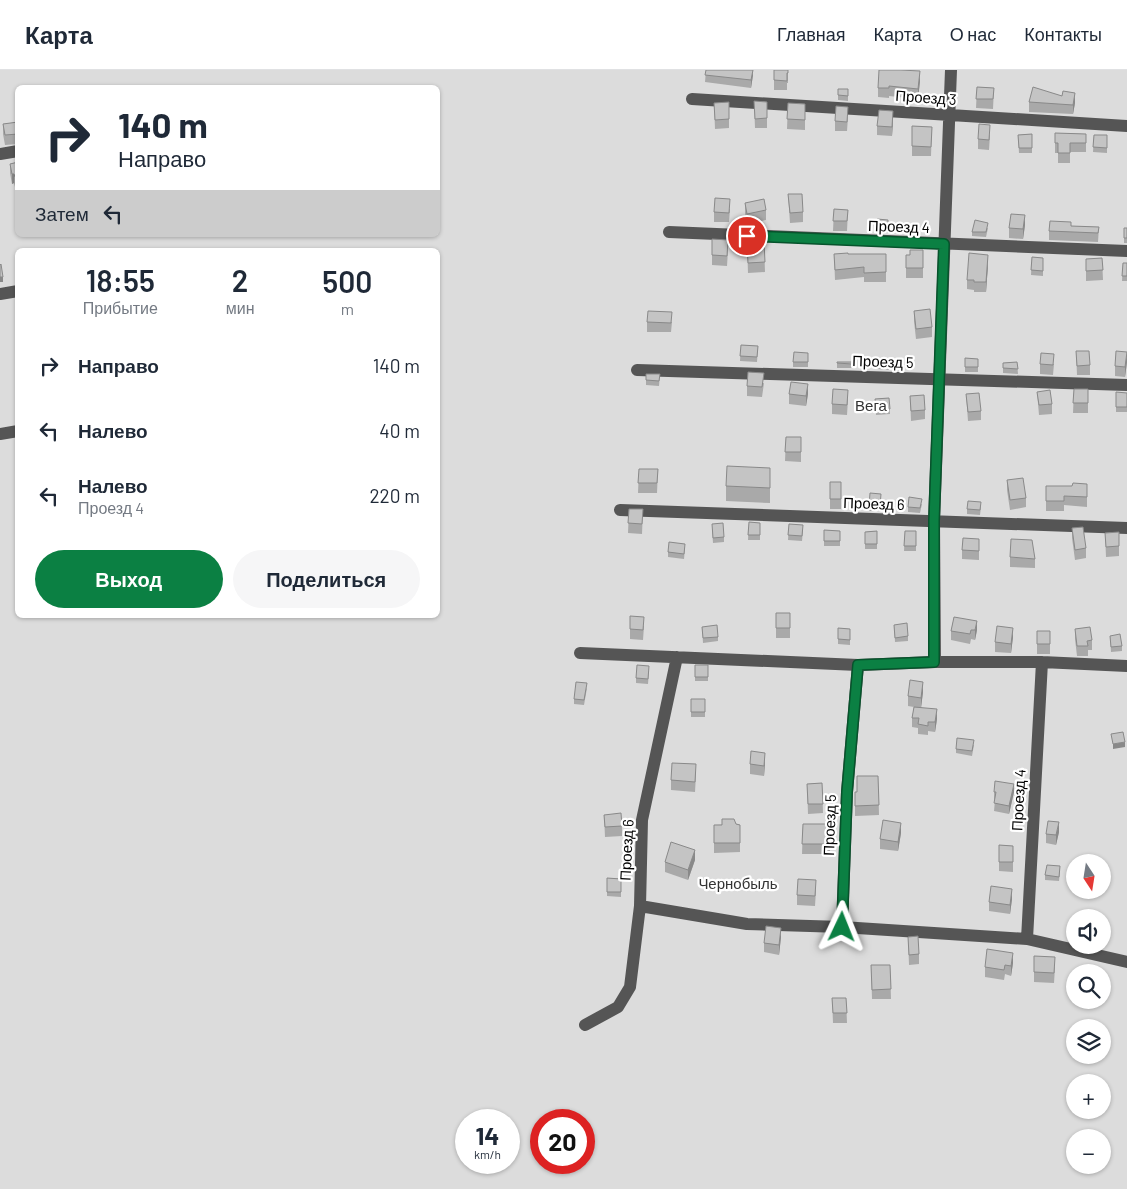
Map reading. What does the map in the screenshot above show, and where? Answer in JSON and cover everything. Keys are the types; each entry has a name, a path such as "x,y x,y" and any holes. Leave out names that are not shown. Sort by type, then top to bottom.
{"street":[{"path":"934,662 934,521 950,70"},
{"name":"Проезд 3","path":"692,99 1127,126"},
{"path":"0,154 15,152"},
{"name":"Проезд 4","path":"669,232 1127,252"},
{"path":"0,294 15,292"},
{"name":"Проезд 5","path":"637,370 1127,385"},
{"path":"0,434 15,432"},
{"name":"Проезд 6","path":"620,510 1127,528"},
{"path":"580,653 858,665 934,662 1042,662 1127,666"},
{"name":"Проезд 6","path":"585,1025 618,1007 630,987 640,906 642,820 677,657"},
{"name":"Проезд 4","path":"1027,939 1042,662"},
{"name":"Проезд 5","path":"842,927 847,792 858,665"},
{"path":"640,906 747,924 842,927 1027,939 1127,962"}],"green space":[{"path":"0,70 1127,70 1127,1189 0,1189"}],"building":[{"path":"706,70 753,70 751,80 705,75"},
{"path":"774,70 788,70 787,81 774,80"},
{"path":"879,70 920,71 918,89 889,86 889,88 878,88"},
{"path":"977,87 994,88 993,99 976,99"},
{"path":"1033,87 1062,96 1063,91 1075,93 1073,105 1029,102"},
{"path":"838,89 848,89 848,96 838,95"},
{"path":"754,101 767,102 767,118 755,119"},
{"path":"729,102 729,119 715,120 714,103"},
{"path":"788,103 805,104 805,120 787,119"},
{"path":"836,106 848,107 847,122 835,121"},
{"path":"879,110 893,111 892,127 877,126"},
{"path":"15,122 15,134 5,135 3,124"},
{"path":"979,124 990,125 989,140 978,139"},
{"path":"912,126 932,127 931,147 912,146"},
{"path":"1055,133 1086,134 1086,143 1070,143 1070,153 1058,153"},
{"path":"1032,134 1032,148 1019,148 1018,135"},
{"path":"1094,135 1107,135 1107,148 1093,147"},
{"path":"15,163 15,177 12,174 10,164"},
{"path":"788,194 802,194 803,212 790,213"},
{"path":"715,198 730,199 729,213 714,212"},
{"path":"764,199 766,210 747,214 745,203"},
{"path":"834,209 848,210 847,221 833,221"},
{"path":"1011,214 1025,215 1023,229 1009,228"},
{"path":"877,219 888,220 888,228 877,228"},
{"path":"975,220 988,223 986,232 972,232"},
{"path":"1050,221 1071,222 1071,226 1099,227 1098,233 1049,231"},
{"path":"1124,228 1127,228 1127,238 1124,238"},
{"path":"712,239 728,240 727,256 712,255"},
{"path":"764,242 765,262 748,263 747,243"},
{"path":"910,250 923,250 923,268 906,268 906,255 910,255"},
{"path":"969,253 988,255 986,282 967,280"},
{"path":"834,254 886,254 886,272 864,273 864,267 835,270"},
{"path":"1032,257 1043,258 1043,271 1031,270"},
{"path":"1102,258 1103,270 1086,271 1086,259"},
{"path":"1123,263 1127,263 1127,276 1122,276"},
{"path":"1,264 3,277 0,277"},
{"path":"930,309 932,327 916,329 914,311"},
{"path":"648,311 672,312 671,323 647,322"},
{"path":"741,345 758,346 757,357 740,356"},
{"path":"1076,351 1089,351 1090,365 1077,366"},
{"path":"1116,351 1127,352 1125,367 1115,366"},
{"path":"794,352 808,353 808,362 793,362"},
{"path":"1041,353 1054,354 1053,365 1040,364"},
{"path":"965,358 978,359 978,367 965,367"},
{"path":"877,361 889,361 889,365 877,364"},
{"path":"852,362 852,364 837,363"},
{"path":"1017,362 1018,369 1003,368 1003,363"},
{"path":"748,372 764,373 762,387 747,386"},
{"path":"646,374 660,374 659,381 646,380"},
{"path":"791,382 808,384 806,396 789,394"},
{"path":"833,389 848,390 847,405 832,404"},
{"path":"1074,389 1088,389 1088,403 1073,403"},
{"path":"1050,390 1052,404 1039,405 1037,392"},
{"path":"1116,392 1127,393 1127,407 1116,407"},
{"path":"979,393 981,411 968,412 966,394"},
{"path":"924,395 925,410 911,411 910,396"},
{"path":"889,398 890,409 876,410 875,399"},
{"path":"786,437 801,437 801,452 785,452"},
{"path":"727,466 770,468 770,488 726,486"},
{"path":"639,469 658,469 657,483 638,483"},
{"path":"1023,478 1026,498 1010,500 1007,480"},
{"path":"830,482 841,482 841,499 830,499"},
{"path":"1073,483 1087,484 1087,497 1064,496 1064,501 1046,501 1046,486 1072,486"},
{"path":"870,493 881,494 880,506 869,506"},
{"path":"909,497 922,499 920,508 908,507"},
{"path":"968,501 981,502 980,510 967,509"},
{"path":"629,509 643,509 642,524 628,523"},
{"path":"749,522 760,523 760,535 748,535"},
{"path":"723,523 724,537 713,538 712,524"},
{"path":"789,524 803,525 802,536 788,535"},
{"path":"1083,527 1086,548 1075,550 1072,528"},
{"path":"824,530 840,531 840,541 824,541"},
{"path":"877,531 877,544 865,544 865,532"},
{"path":"905,531 916,531 916,546 904,546"},
{"path":"1119,532 1119,546 1106,547 1105,533"},
{"path":"963,538 979,539 979,551 962,550"},
{"path":"1011,539 1032,540 1035,559 1010,557"},
{"path":"669,542 685,544 684,554 668,552"},
{"path":"776,613 790,613 790,628 776,628"},
{"path":"630,616 644,617 643,630 630,629"},
{"path":"954,617 977,621 975,630 971,630 970,634 951,631"},
{"path":"907,623 908,636 895,638 894,625"},
{"path":"717,625 718,637 703,638 702,627"},
{"path":"997,626 1013,628 1011,644 995,642"},
{"path":"1090,627 1092,640 1087,641 1088,646 1077,646 1075,629"},
{"path":"838,628 850,629 850,640 838,639"},
{"path":"1037,631 1050,631 1050,644 1037,644"},
{"path":"1120,634 1122,646 1111,647 1110,636"},
{"path":"637,665 649,666 648,679 636,678"},
{"path":"695,665 708,665 708,677 695,677"},
{"path":"910,680 923,682 921,698 908,696"},
{"path":"576,682 587,683 584,700 574,699"},
{"path":"691,699 705,699 705,712 691,712"},
{"path":"914,707 937,709 935,722 928,722 928,726 918,724 919,718 912,718"},
{"path":"1123,732 1125,742 1113,744 1111,734"},
{"path":"957,738 974,740 972,751 956,749"},
{"path":"751,751 765,753 764,766 750,764"},
{"path":"672,763 696,764 695,782 671,780"},
{"path":"857,776 878,776 879,805 855,806"},
{"path":"995,781 1014,784 1009,806 994,803"},
{"path":"822,783 823,804 808,804 807,784"},
{"path":"621,813 622,826 605,827 604,815"},
{"path":"722,819 734,819 736,824 740,825 740,843 714,843 714,825 722,825"},
{"path":"883,820 901,823 898,842 880,839"},
{"path":"1048,821 1059,822 1056,835 1046,834"},
{"path":"803,824 830,824 830,844 802,844"},
{"path":"671,842 695,850 688,870 665,862"},
{"path":"999,845 1013,846 1013,862 999,862"},
{"path":"1047,865 1060,866 1059,877 1045,875"},
{"path":"607,878 621,879 621,892 607,892"},
{"path":"798,879 816,880 815,896 797,895"},
{"path":"991,886 1012,889 1010,905 989,902"},
{"path":"766,926 781,928 779,945 764,943"},
{"path":"918,936 919,954 909,955 908,937"},
{"path":"987,949 1013,953 1011,966 1005,965 1004,970 985,967"},
{"path":"1034,956 1055,957 1054,973 1034,972"},
{"path":"871,965 890,965 891,989 872,990"},
{"path":"832,998 846,998 847,1013 833,1013"}],"route":[{"path":"747,236 944,244 934,521 934,662 858,665 847,792 842,927"}],"park label":[{"name":"Вега","path":"871,405"},
{"name":"Чернобыль","path":"738,883"}]}
